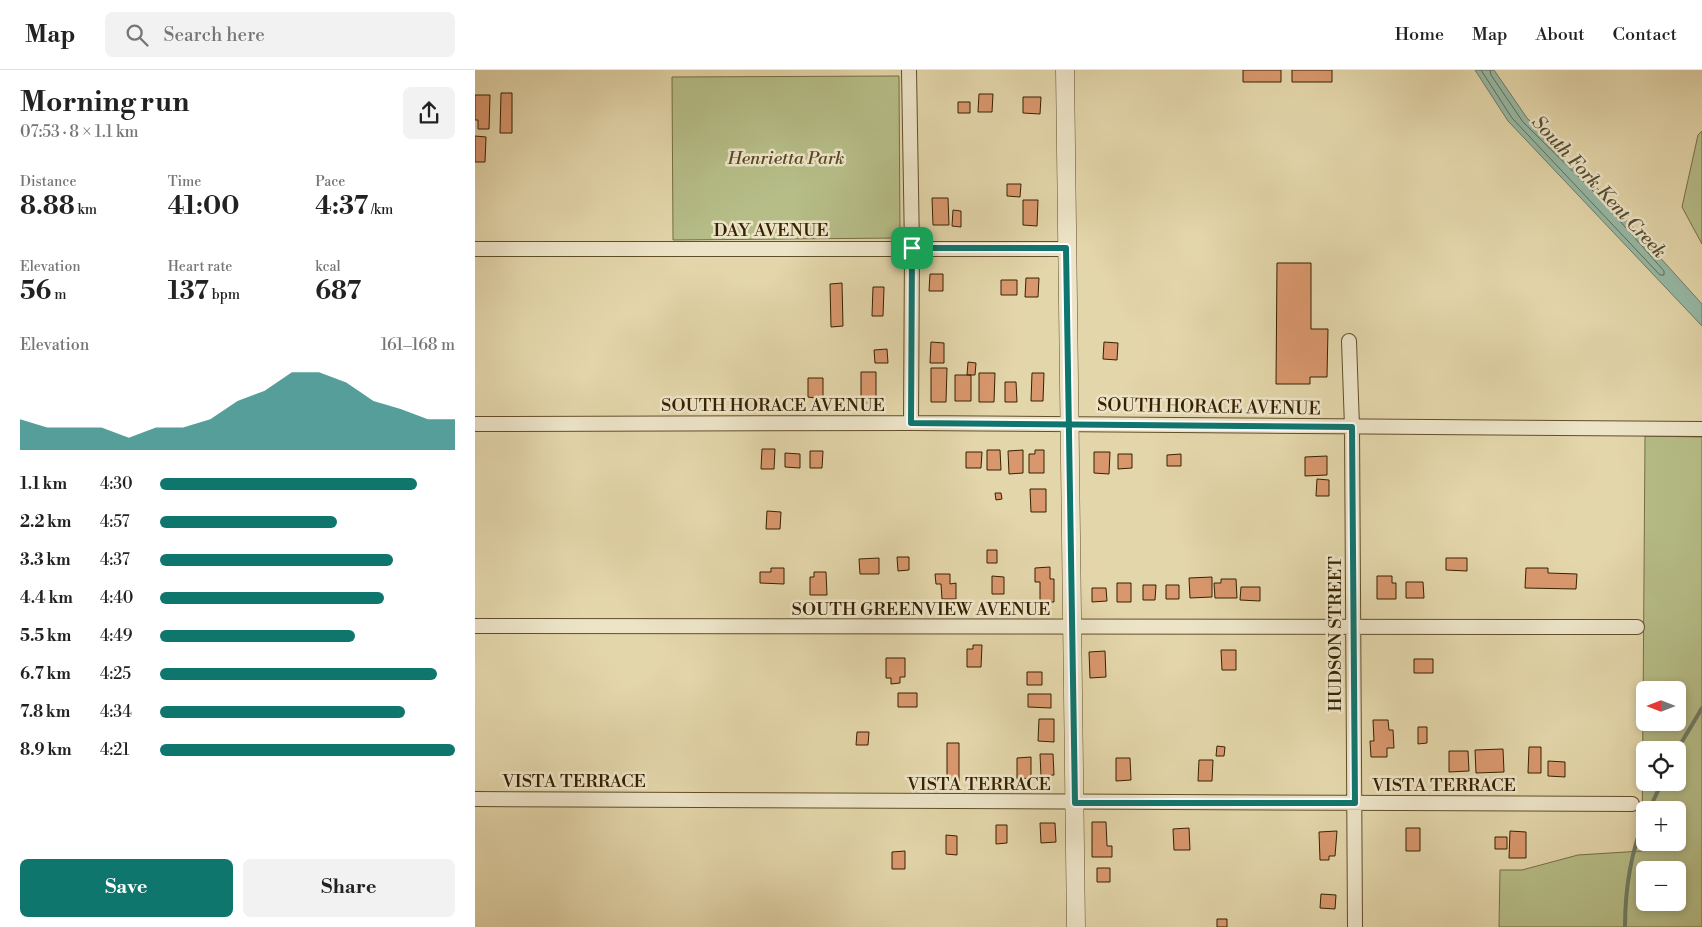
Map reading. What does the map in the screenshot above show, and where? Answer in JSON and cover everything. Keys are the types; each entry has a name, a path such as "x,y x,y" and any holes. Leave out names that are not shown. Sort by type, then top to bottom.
{"street":[{"path":"909,70 912,248 911,423"},
{"path":"1065,70 1076,927"},
{"name":"DAY AVENUE","path":"475,249 1066,248"},
{"name":"HUDSON STREET","path":"1349,342 1352,427 1355,927"},
{"name":"SOUTH HORACE AVENUE","path":"475,424 911,423 1702,429"},
{"name":"SOUTH GREENVIEW AVENUE","path":"475,626 1637,628"},
{"name":"VISTA TERRACE","path":"475,799 1632,804"}],"green space":[{"name":"Henrietta Park","path":"899,76 900,238 673,240 672,77"},
{"path":"1702,131 1702,244 1682,207 1698,135"},
{"path":"1645,436 1702,437 1702,927 1499,927 1500,870 1522,870 1578,855 1642,851 1686,851 1686,801 1642,801 1642,791 1686,791 1686,741 1643,741 1643,731 1686,731 1686,681 1643,681"}],"water":[{"path":"1475,70 1494,70 1527,118 1600,191 1702,304 1702,326 1508,121"}],"building":[{"path":"1243,70 1281,70 1281,82 1243,82"},
{"path":"1292,70 1332,70 1332,82 1292,82"},
{"path":"501,93 512,93 512,133 500,133"},
{"path":"979,94 993,94 992,112 978,112"},
{"path":"475,95 490,95 489,129 478,129 478,120 475,120"},
{"path":"1023,97 1041,97 1040,114 1023,113"},
{"path":"958,102 970,102 970,113 958,113"},
{"path":"475,136 486,137 485,162 475,162"},
{"path":"1007,184 1021,184 1020,197 1007,196"},
{"path":"932,198 948,198 949,225 933,225"},
{"path":"1023,200 1038,200 1037,226 1023,225"},
{"path":"953,210 961,211 961,227 952,226"},
{"path":"1277,263 1311,263 1311,329 1328,329 1327,377 1310,377 1310,384 1276,384"},
{"path":"930,274 943,274 943,291 929,291"},
{"path":"1026,278 1039,278 1038,297 1025,297"},
{"path":"1001,280 1017,280 1017,295 1001,295"},
{"path":"842,283 843,326 831,327 830,284"},
{"path":"873,287 884,287 883,316 872,316"},
{"path":"931,342 944,343 944,363 930,363"},
{"path":"1104,342 1118,343 1117,360 1103,359"},
{"path":"887,349 888,363 875,363 874,350"},
{"path":"968,362 976,363 975,375 967,375"},
{"path":"931,368 947,368 946,402 931,402"},
{"path":"861,372 876,372 876,403 861,403"},
{"path":"979,373 995,373 994,402 979,402"},
{"path":"1032,373 1044,373 1043,401 1031,401"},
{"path":"955,375 971,375 971,401 955,401"},
{"path":"808,378 823,378 823,402 814,402 815,398 808,397"},
{"path":"1005,382 1016,382 1017,402 1005,402"},
{"path":"762,449 775,449 774,469 761,469"},
{"path":"987,450 1000,450 1001,470 987,470"},
{"path":"1023,450 1023,473 1009,474 1008,451"},
{"path":"1035,450 1044,450 1044,473 1029,473 1029,454 1035,454"},
{"path":"810,451 823,451 822,468 810,468"},
{"path":"966,452 982,452 981,468 966,468"},
{"path":"1094,452 1110,452 1109,474 1094,473"},
{"path":"785,453 800,454 800,468 785,467"},
{"path":"1118,454 1132,454 1132,468 1118,469"},
{"path":"1181,454 1181,466 1167,466 1167,455"},
{"path":"1327,456 1327,475 1305,476 1305,457"},
{"path":"1317,479 1329,480 1329,496 1316,496"},
{"path":"1030,489 1046,489 1046,512 1031,512"},
{"path":"995,493 1001,493 1002,499 996,500"},
{"path":"767,511 781,512 780,529 766,529"},
{"path":"987,550 997,550 997,563 987,563"},
{"path":"897,557 909,557 909,570 898,571"},
{"path":"879,558 879,574 860,574 859,559"},
{"path":"1446,558 1467,558 1467,571 1446,570"},
{"path":"1050,567 1050,579 1054,579 1054,602 1040,602 1040,582 1035,582 1035,568"},
{"path":"771,568 784,568 784,584 760,583 760,572 771,572"},
{"path":"1526,568 1548,568 1548,573 1577,574 1576,589 1525,588"},
{"path":"814,572 826,572 827,595 810,595 810,577 814,577"},
{"path":"935,574 950,574 950,584 956,583 956,599 942,599 941,584 936,584"},
{"path":"992,576 1004,577 1004,594 992,594"},
{"path":"1377,576 1392,576 1392,583 1396,583 1396,599 1377,599"},
{"path":"1212,577 1212,597 1190,598 1189,578"},
{"path":"1221,579 1236,579 1237,598 1215,598 1214,583 1221,583"},
{"path":"1406,582 1423,582 1424,598 1406,598"},
{"path":"1117,583 1131,583 1131,602 1117,602"},
{"path":"1143,585 1156,585 1155,600 1143,600"},
{"path":"1166,585 1179,585 1179,599 1166,599"},
{"path":"1241,587 1260,587 1260,601 1240,600"},
{"path":"1092,588 1106,588 1107,601 1092,602"},
{"path":"973,645 982,645 981,667 967,667 967,649 973,649"},
{"path":"1221,650 1236,650 1236,670 1222,670"},
{"path":"1105,651 1106,677 1090,678 1089,652"},
{"path":"886,658 905,658 905,677 900,677 900,683 891,684 891,678 886,678"},
{"path":"1414,659 1433,659 1433,673 1414,673"},
{"path":"1027,672 1042,672 1042,685 1027,685"},
{"path":"898,693 917,693 917,707 898,707"},
{"path":"1028,694 1051,694 1051,708 1028,707"},
{"path":"1039,719 1054,719 1054,742 1038,741"},
{"path":"1373,720 1388,720 1389,730 1393,730 1394,748 1387,748 1387,757 1371,757 1370,741 1374,741"},
{"path":"1418,727 1427,727 1427,743 1418,744"},
{"path":"857,732 869,732 868,745 856,745"},
{"path":"947,743 959,743 959,782 947,781"},
{"path":"1217,746 1225,747 1224,756 1216,756"},
{"path":"1529,747 1541,747 1541,773 1528,773"},
{"path":"1503,749 1504,772 1476,773 1475,750"},
{"path":"1449,751 1468,751 1469,771 1449,772"},
{"path":"1040,754 1053,754 1054,775 1041,776"},
{"path":"1031,757 1031,778 1017,779 1017,758"},
{"path":"1116,758 1130,758 1131,780 1116,781"},
{"path":"1199,760 1213,760 1212,781 1198,781"},
{"path":"1548,761 1565,762 1565,777 1548,776"},
{"path":"1092,822 1106,822 1107,846 1112,846 1112,857 1092,857"},
{"path":"1040,823 1055,823 1056,842 1041,843"},
{"path":"996,825 1007,825 1007,843 996,844"},
{"path":"1189,828 1190,850 1174,850 1173,829"},
{"path":"1406,828 1420,828 1420,851 1406,851"},
{"path":"1337,831 1335,856 1329,856 1329,860 1320,860 1319,832"},
{"path":"1510,831 1526,832 1526,858 1509,858"},
{"path":"946,835 957,836 957,855 946,854"},
{"path":"1495,837 1507,837 1507,849 1495,849"},
{"path":"905,851 905,869 892,869 892,852"},
{"path":"1097,868 1110,868 1110,882 1097,882"},
{"path":"1321,894 1336,895 1335,909 1320,908"},
{"path":"1217,919 1227,919 1227,927 1217,927"}],"waterway":[{"path":"1682,741 1702,708"},
{"path":"1653,801 1658,791"},
{"path":"1625,927 1629,871 1636,845"}],"route":[{"path":"912,248 911,423 1071,424 1352,427 1355,803 1075,803 1071,424 1066,248 912,248"}],"water label":[{"name":"South Fork Kent Creek","path":"1599,187"}]}
